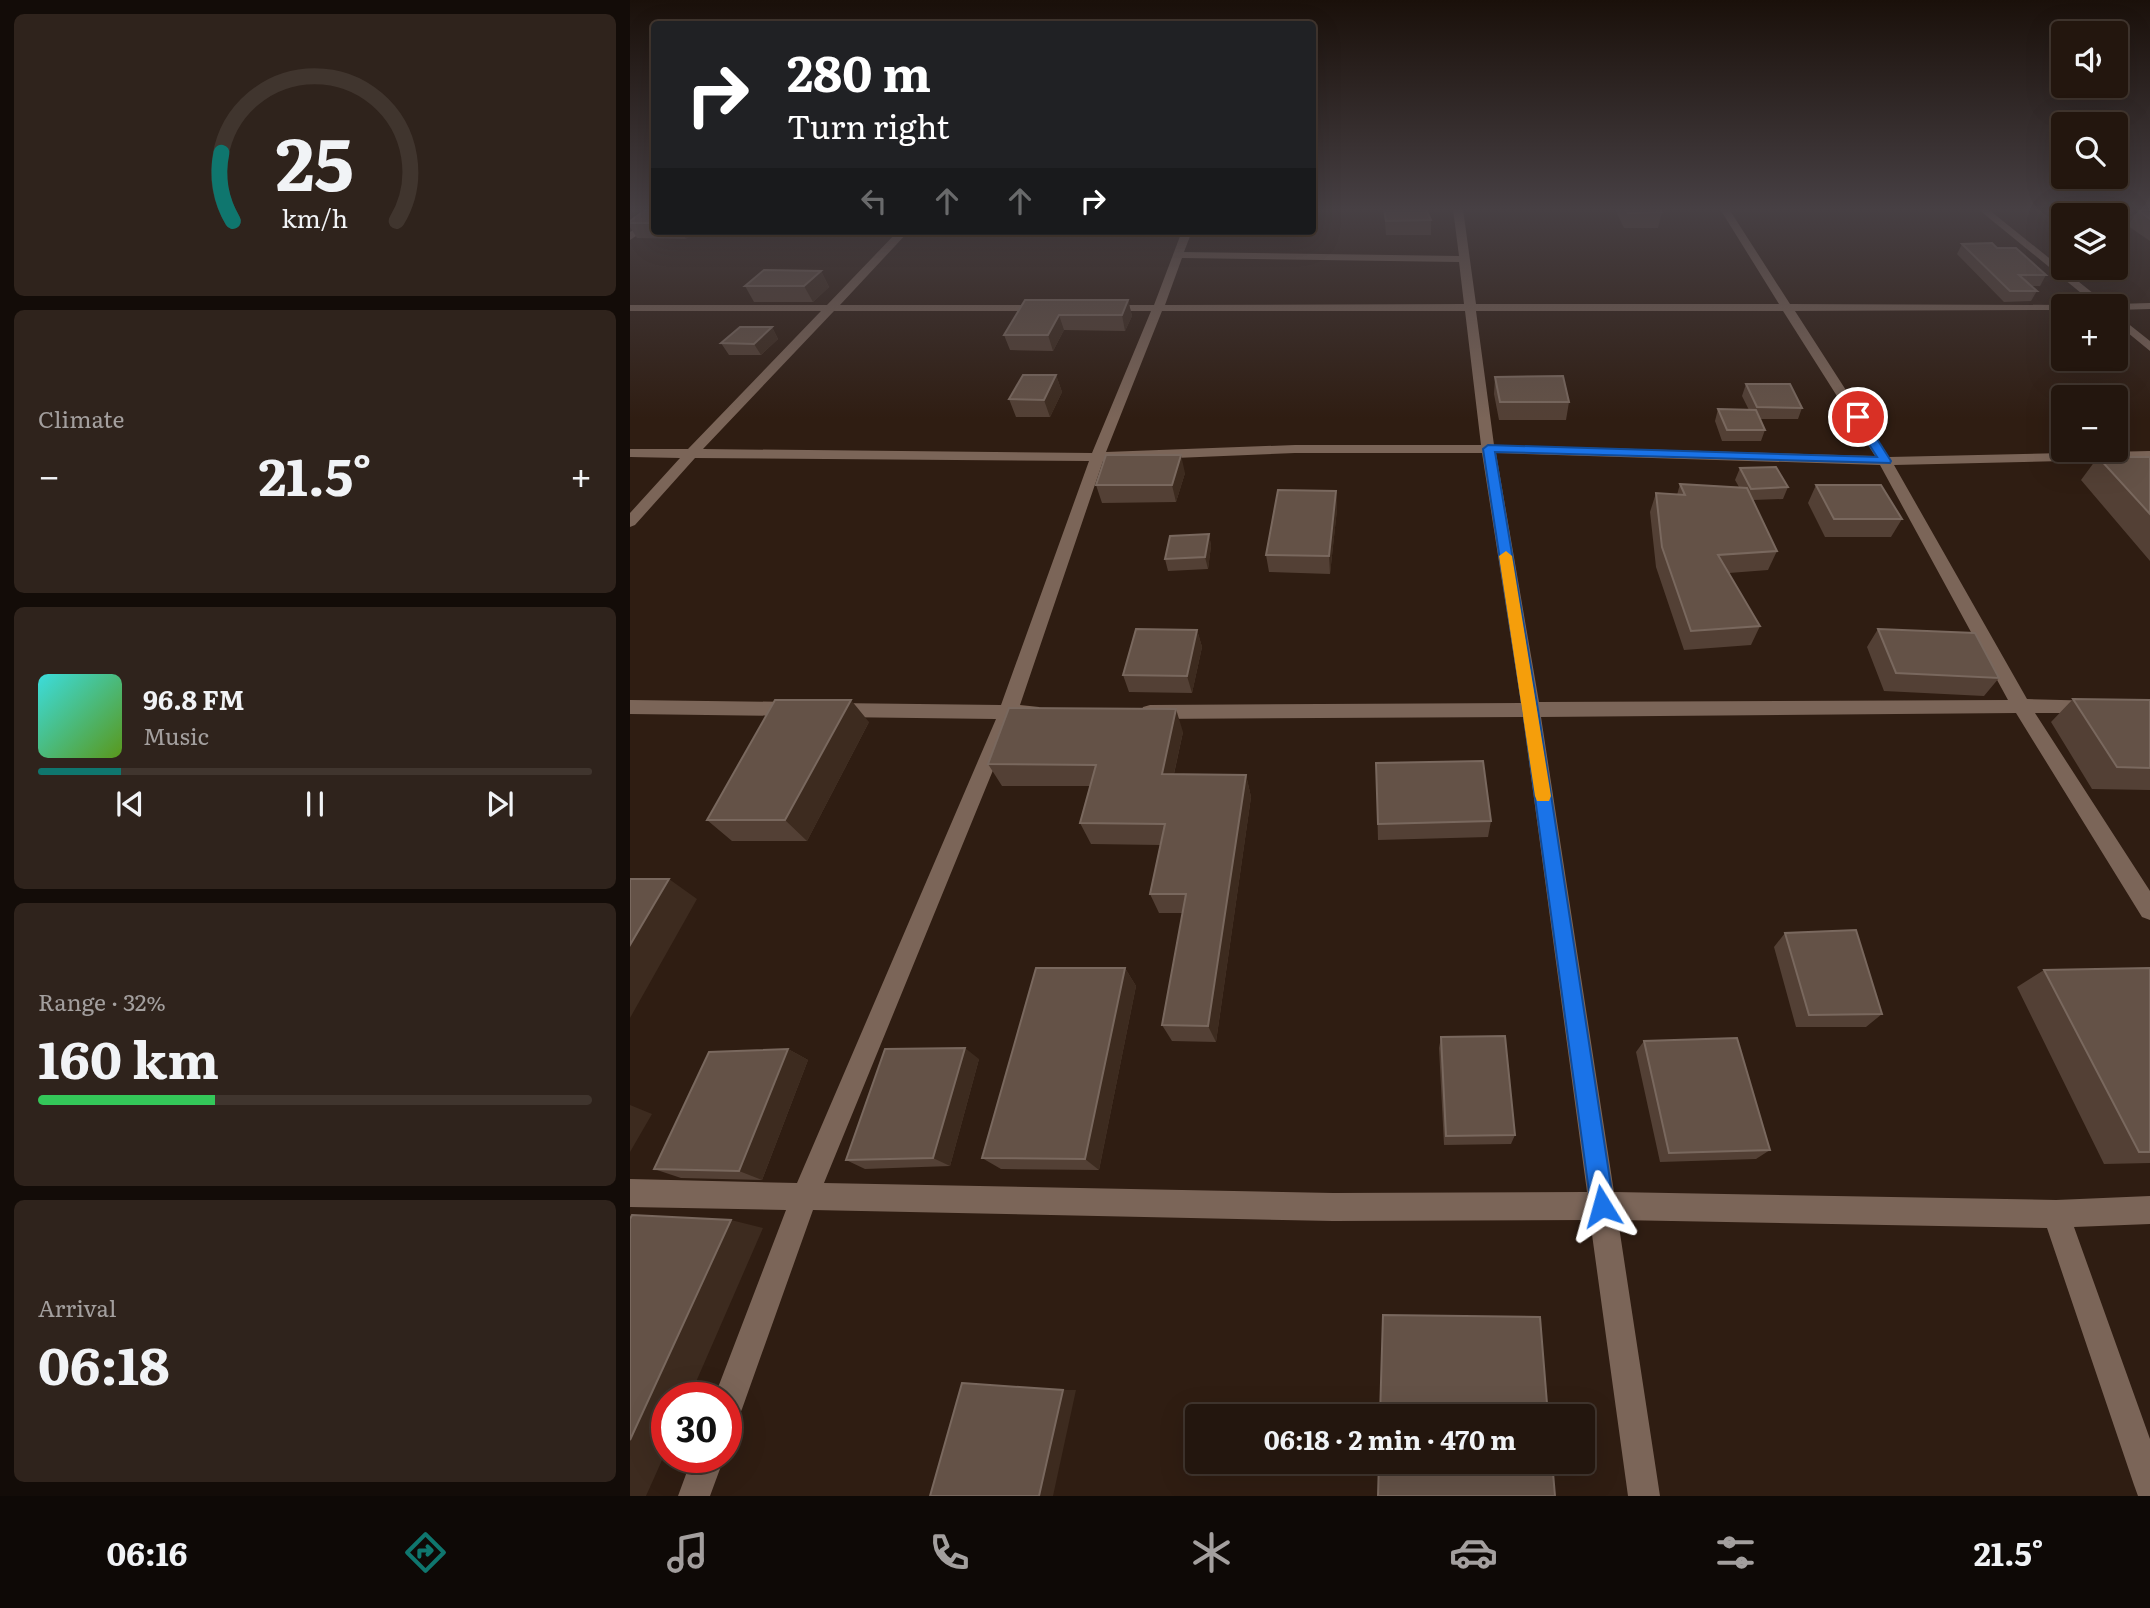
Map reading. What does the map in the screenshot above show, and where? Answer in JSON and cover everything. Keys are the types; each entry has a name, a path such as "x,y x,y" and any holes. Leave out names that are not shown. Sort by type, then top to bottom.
{"street":[{"path":"630,522 692,453 860,279"},
{"path":"736,1382 805,1196 1008,712 1097,457 1169,279"},
{"path":"1468,279 1488,449 1531,710 1644,1496"},
{"path":"1770,279 1885,461 2021,706 2150,910"},
{"path":"2070,279 2089,294"},
{"path":"2128,307 2150,306"},
{"path":"1091,308 1473,310 2051,307"},
{"path":"630,308 1064,308"},
{"path":"2128,328 2150,347"},
{"path":"630,453 1097,457 1295,449 1488,449 1885,461 2150,455"},
{"path":"1132,712 2111,706"},
{"path":"630,707 1049,712"},
{"path":"630,1194 1333,1207 1602,1206 2056,1214 2150,1210"},
{"path":"2056,1214 2150,1485"},
{"path":"694,1496 702,1473"}],"building":[{"path":"754,279 812,279 804,286 745,286"},
{"path":"1998,279 2023,279 2037,291 2010,291"},
{"path":"1025,300 1128,300 1122,315 1059,315 1048,335 1004,335"},
{"path":"740,327 772,327 754,344 721,343"},
{"path":"1023,375 1056,375 1044,400 1009,399"},
{"path":"1563,376 1569,402 1500,402 1495,377"},
{"path":"1746,384 1790,384 1802,408 1757,407"},
{"path":"1718,409 1756,410 1765,430 1727,430"},
{"path":"1106,455 1181,455 1172,485 1096,485"},
{"path":"2128,457 2150,457 2150,514 2103,462 2128,462"},
{"path":"1776,467 1788,487 1751,489 1740,468"},
{"path":"1680,484 1747,488 1777,551 1718,555 1760,626 1691,631 1662,547 1656,493 1685,495"},
{"path":"1816,485 1881,485 1902,519 1834,519"},
{"path":"1278,490 1336,491 1329,556 1266,555"},
{"path":"1209,534 1205,557 1165,559 1170,536"},
{"path":"1136,629 1197,630 1187,676 1123,675"},
{"path":"1878,629 1975,633 1999,678 1896,673"},
{"path":"2073,699 2150,700 2150,768 2117,767"},
{"path":"775,700 851,700 785,820 707,820"},
{"path":"1009,708 1176,709 1162,774 1246,775 1208,1026 1162,1025 1186,894 1150,894 1165,824 1080,823 1096,765 988,764"},
{"path":"1483,761 1491,821 1378,824 1376,763"},
{"path":"630,879 669,879 630,945"},
{"path":"1856,930 1882,1014 1809,1015 1785,933"},
{"path":"1036,968 1125,968 1085,1159 982,1158"},
{"path":"2150,968 2150,1152 2139,1152 2044,970"},
{"path":"1505,1036 1515,1135 1446,1136 1441,1037"},
{"path":"1737,1038 1770,1150 1669,1153 1644,1041"},
{"path":"965,1048 933,1158 846,1160 885,1049"},
{"path":"788,1049 739,1171 654,1169 709,1052"},
{"path":"632,1215 731,1220 657,1382 651,1382 651,1394 630,1440"},
{"path":"1383,1315 1540,1317 1547,1404 1380,1404"},
{"path":"962,1383 1063,1390 1039,1496 930,1496"},
{"path":"1379,1474 1553,1474 1555,1496 1378,1496"}],"slow traffic":[{"path":"1506,556 1543,796"}],"route":[{"path":"1602,1206 1531,710 1488,449 1885,461 1858,417"}]}
